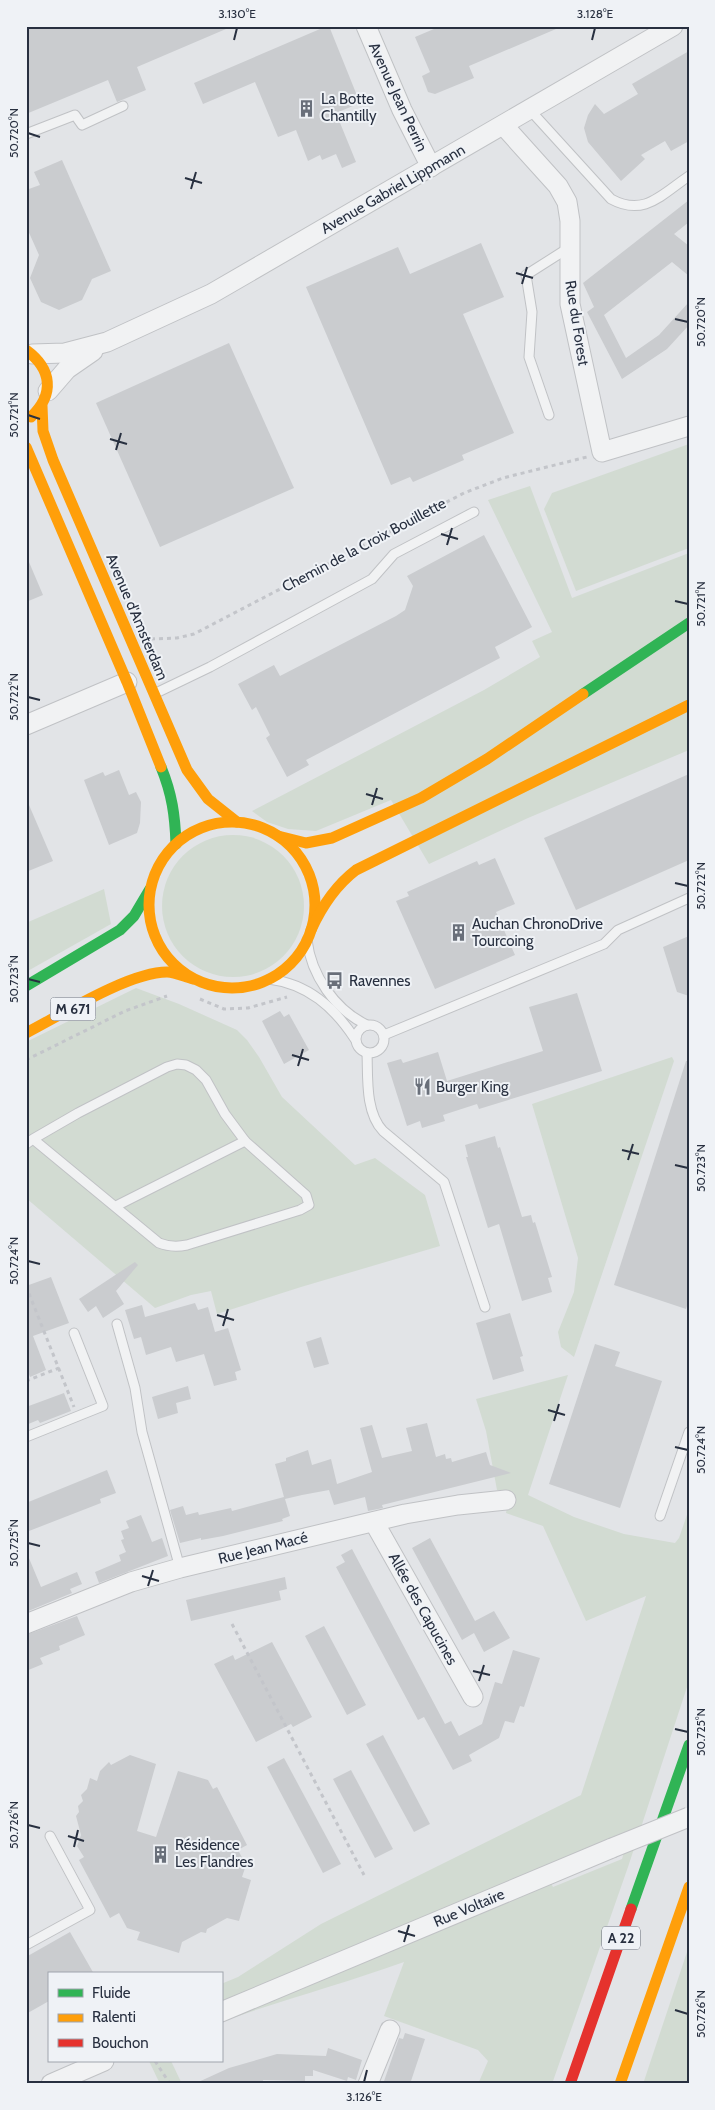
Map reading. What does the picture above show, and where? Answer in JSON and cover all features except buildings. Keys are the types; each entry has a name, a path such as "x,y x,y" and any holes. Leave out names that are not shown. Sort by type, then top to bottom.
{"main road":[{"name":"Avenue d'Amsterdam","path":"29,352 40,361 48,380 43,431 49,450 154,694 194,783 213,805 237,822"},
{"path":"26,420 36,414 45,399"},
{"path":"26,447 127,682 170,791 175,812 176,844"},
{"path":"689,623 438,789 392,812 332,838 306,843 292,841 254,825 237,822 220,823 204,827 189,834 176,844 161,862 152,883 149,899 150,916 158,941 166,955 178,968 200,981 230,987 246,986 268,979 291,963 309,935 327,899 344,879 370,862 689,705"},
{"path":"427,834 618,753"},
{"path":"278,836 296,852 309,874 315,905 309,935"},
{"name":"M 671","path":"26,986 120,930 142,905 152,883"},
{"name":"M 671","path":"26,1033 120,985 147,974 169,972 200,981"},
{"name":"A 22","path":"570,2084 689,1745"},
{"path":"620,2084 689,1887"}],"street":[{"name":"Avenue Jean Perrin","path":"366,26 402,110 431,167"},
{"name":"Avenue Gabriel Lippmann","path":"29,352 65,353 107,342 177,311 233,282 673,26"},
{"name":"Rue du Forest","path":"504,126 563,193 569,210 570,288 573,320 602,452"},
{"name":"Avenue Gabriel Lippmann","path":"45,399 67,369 107,342"},
{"path":"602,452 689,426"},
{"path":"26,725 127,682"},
{"name":"Rue Jean Macé","path":"26,1624 131,1582 180,1568 440,1508 506,1500"},
{"name":"Allée des Capucines","path":"374,1522 473,1697"},
{"name":"Rue Voltaire","path":"222,2012 689,1816"},
{"path":"368,2084 390,2030"},
{"path":"51,2084 102,2062"}],"lane":[{"path":"26,134 75,115 82,125 123,106"},
{"path":"530,110 611,199 624,206 644,206 689,176"},
{"path":"549,415 529,357 532,312 526,274 570,247"},
{"path":"154,694 210,667 372,579 394,554 474,512"},
{"path":"384,1036 604,944 618,930 689,898"},
{"path":"268,979 300,986 315,996 343,1021 356,1039 360,1050 367,1053 376,1052 380,1049 384,1036 378,1027 367,1025 347,1012 320,980 310,961 309,935"},
{"path":"356,1039 359,1030 367,1025"},
{"path":"367,1053 371,1108 375,1121 383,1131 444,1182 485,1307"},
{"path":"177,1064 186,1065 196,1070 206,1080 225,1114 245,1141 306,1195 309,1205 300,1210 176,1247 159,1243 116,1206 30,1142 78,1113 177,1064"},
{"path":"116,1206 245,1141"},
{"path":"116,1324 135,1388 142,1432 180,1568"},
{"path":"26,1437 103,1406 74,1333"},
{"path":"660,1516 689,1432"},
{"path":"26,1945 90,1910 50,1836"}],"path":[{"name":"Chemin de la Croix Bouillette","path":"130,638 160,640 194,634 464,493 503,478 602,452"},
{"path":"192,996 224,1009 248,1008 288,996 300,986"},
{"path":"26,1060 125,1011 172,995"},
{"path":"26,1286 78,1416"},
{"path":"26,1381 59,1368"},
{"path":"232,1624 364,1875"},
{"path":"156,2062 170,2084"}],"shaded area":[{"path":"689,444 689,548 576,591 544,509 552,493"},
{"path":"530,486 572,598 689,553 689,750 528,818 429,864 391,800 316,831 288,829 267,822 252,811 484,690 540,657 532,641 552,632 488,500"},
{"path":"233,835 247,836 260,840 273,847 283,856 292,866 299,879 303,892 303,920 299,933 292,946 283,956 273,965 260,972 247,976 233,977 219,976 206,972 193,965 183,956 174,946 167,933 163,920 162,906 163,892 167,879 174,866 183,856 193,847 206,840 219,836"},
{"path":"104,889 111,924 26,972 26,923"},
{"path":"136,988 179,1004 237,1030 259,1057 282,1097 355,1165 375,1158 425,1195 440,1246 217,1314 211,1291 191,1295 155,1308 26,1198 26,1042"},
{"path":"672,1057 674,1061 574,1357 561,1347 558,1332 574,1292 578,1258 532,1104"},
{"path":"568,1375 528,1495 574,1517 624,1534 675,1543 679,1538 689,1509 689,1681 628,1867 552,2084 478,2084 488,2061 478,2050 384,2016 404,1962 222,2022 222,1984 238,1977 321,1924 581,1795 646,1596 586,1621 543,1526 506,1513 510,1493 497,1490 486,1431 476,1399","holes":["630,1830 622,1859 553,1887 542,1867"]},
{"path":"689,1946 689,2084 643,2084"},
{"path":"149,2062 171,2062 182,2084 160,2084"}],"traffic: fast":[{"path":"583,694 689,623"},
{"path":"161,767 172,805 176,844"},
{"path":"26,986 120,930 134,916 150,889"},
{"path":"631,1909 689,1745"}],"traffic: slow":[{"path":"26,350 41,365 47,382 44,400 31,417"},
{"path":"42,406 43,431 53,460 187,770 208,799 237,822"},
{"path":"26,447 127,682 161,767"},
{"path":"278,836 306,843 332,838 421,798 487,759 583,694"},
{"path":"311,930 330,897 356,870 689,705"},
{"path":"232,822 256,826 271,832 296,853 305,866 311,881 315,905 311,929 305,944 284,969 271,978 256,984 232,988 208,984 193,978 168,957 159,944 153,929 149,905 153,881 159,866 180,841 193,832 208,826 232,822"},
{"path":"26,1033 95,996 134,979 167,972 193,979"},
{"path":"620,2084 689,1887"}],"traffic: jam":[{"path":"570,2084 631,1909"}],"place":[{"name":"La Botte Chantilly","path":"307,108"},
{"name":"Auchan ChronoDrive Tourcoing","path":"458,933"},
{"name":"Ravennes","path":"335,981"},
{"name":"Burger King","path":"422,1087"},
{"name":"Résidence Les Flandres","path":"161,1854"}]}
